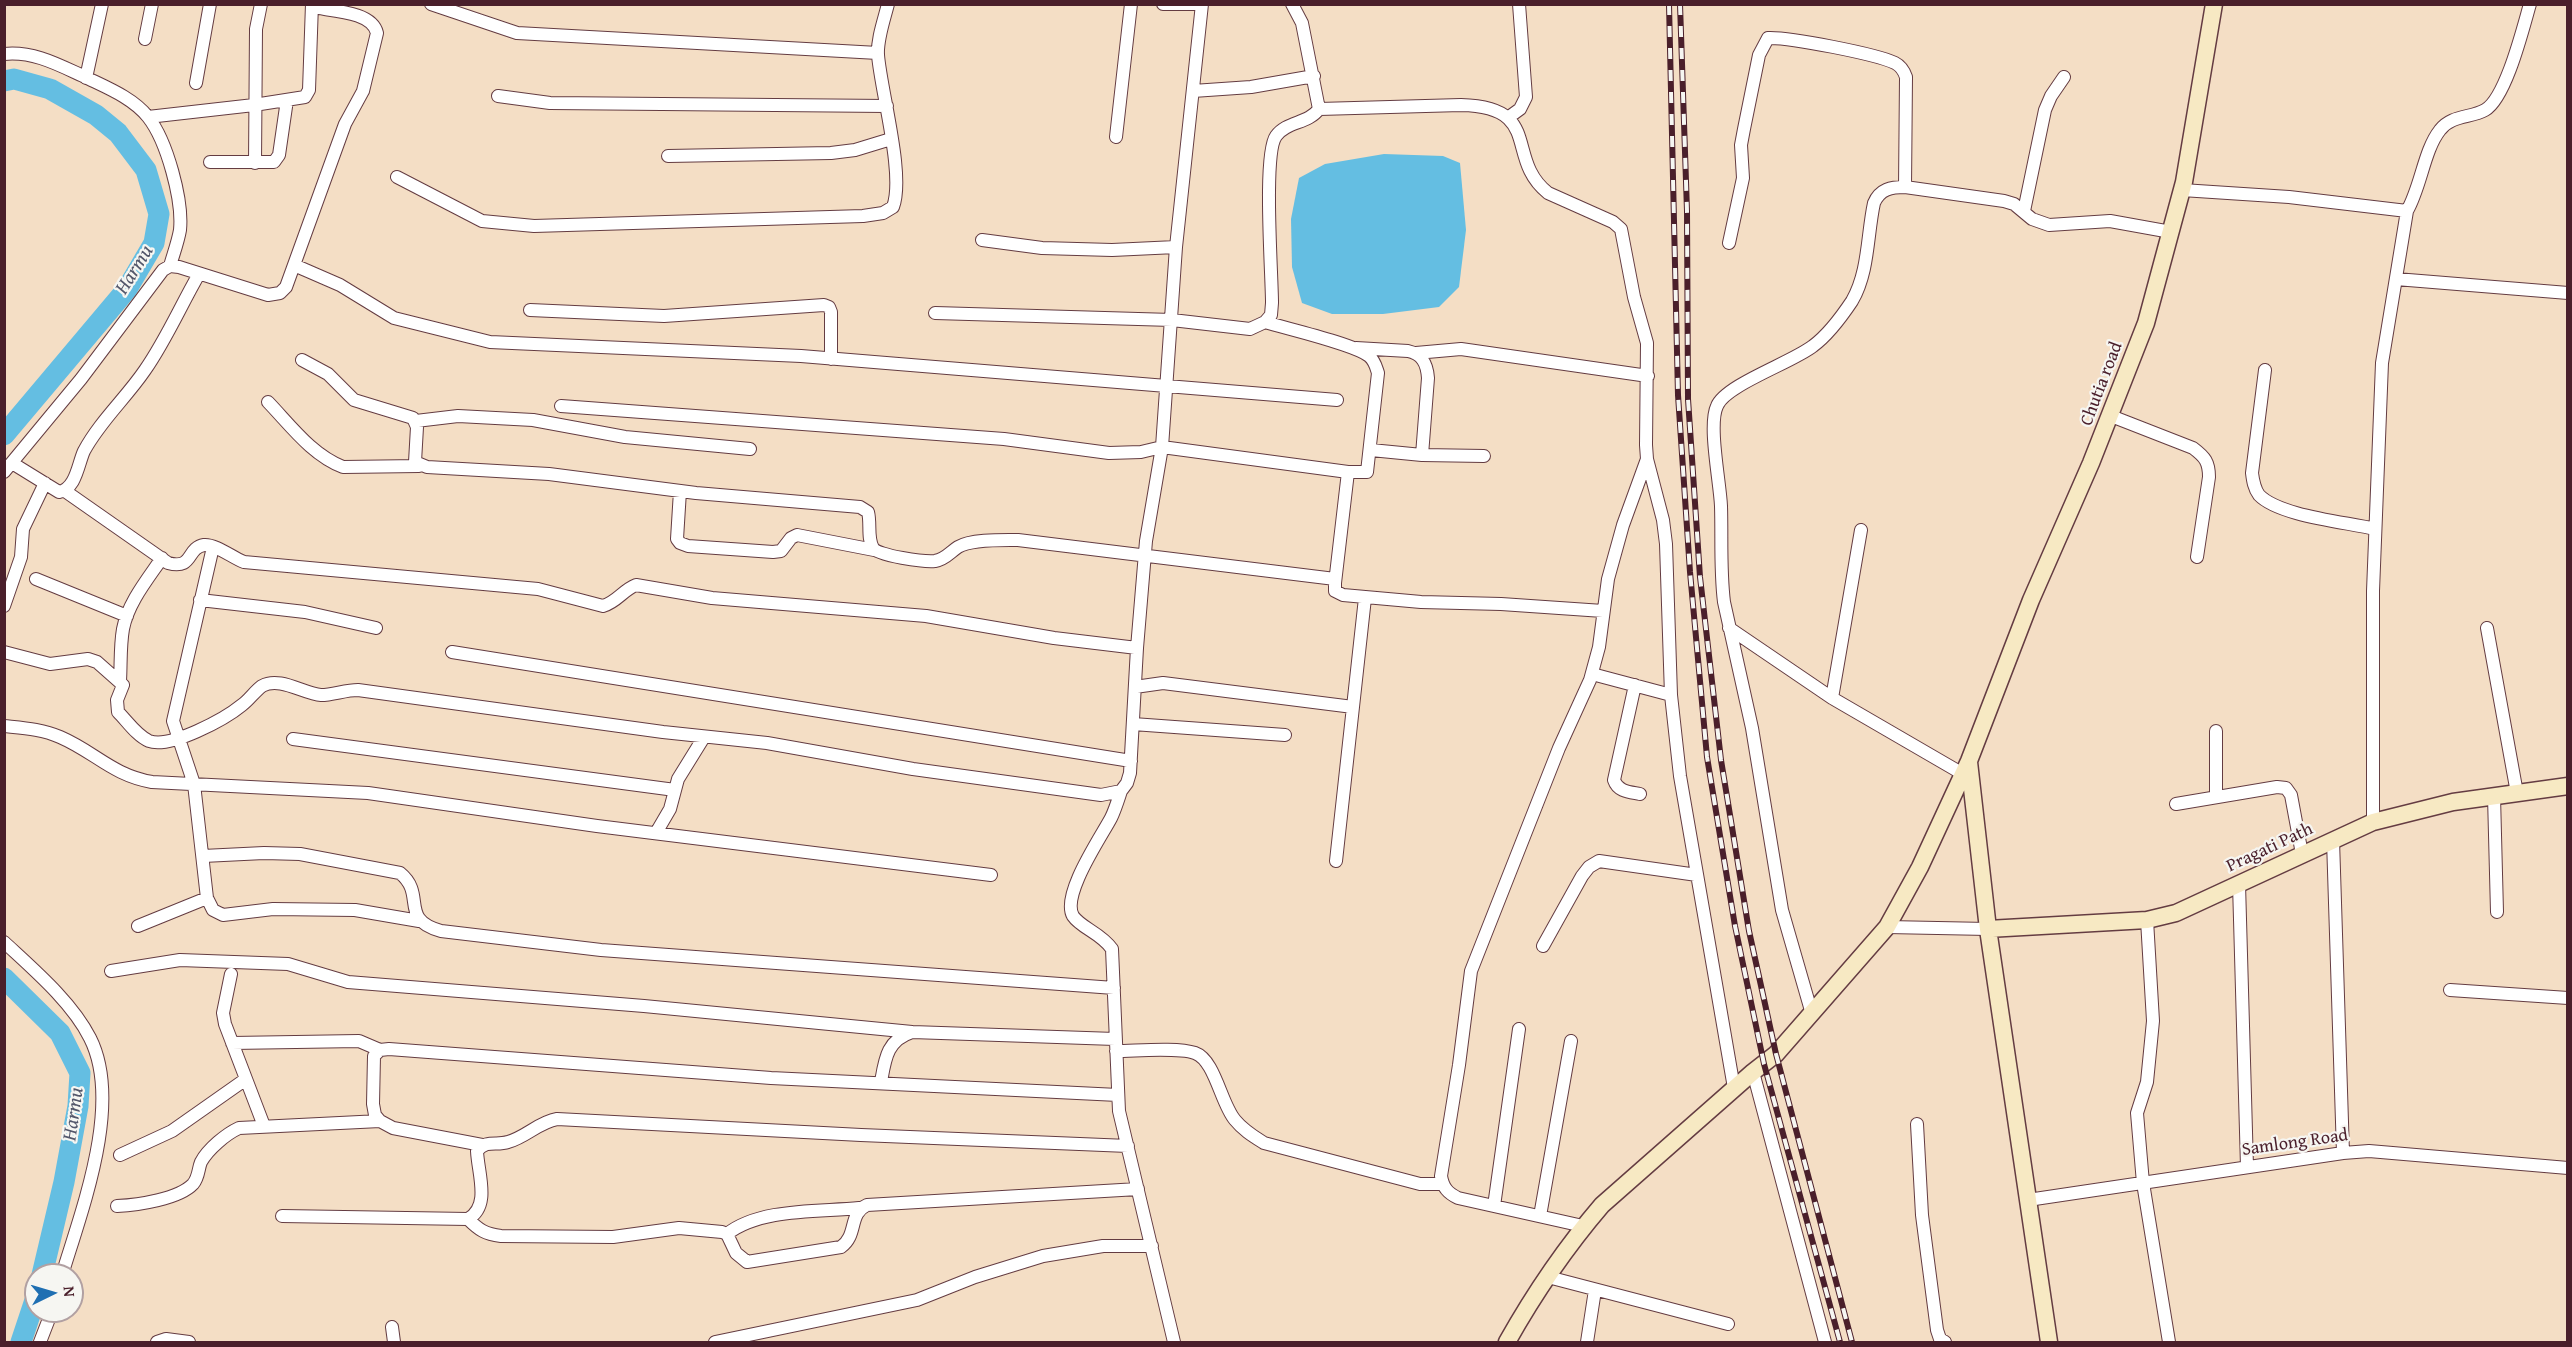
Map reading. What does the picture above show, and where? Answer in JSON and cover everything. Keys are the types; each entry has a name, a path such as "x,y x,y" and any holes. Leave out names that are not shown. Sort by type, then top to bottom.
{"street":[{"path":"86,78 102,4"},
{"path":"145,39 152,4"},
{"path":"196,82 210,4"},
{"path":"255,163 256,29 261,4"},
{"path":"431,4 517,33 878,53"},
{"path":"397,177 482,221 534,226 863,216 883,213 893,207 896,199 887,106 878,53 888,4"},
{"path":"1116,136 1131,4"},
{"path":"1163,4 1196,4"},
{"path":"1174,1342 1118,1095 1112,949 1094,931 1072,915 1071,908 1082,869 1112,816 1121,791 1127,783 1131,761 1144,557 1162,447 1176,247 1202,4"},
{"path":"934,313 1172,320 1250,329 1265,322 1271,315 1272,303 1270,175 1273,142 1278,133 1313,117 1319,109 1302,23 1292,4"},
{"path":"1509,117 1520,109 1526,97 1519,4"},
{"name":"Chutia road","path":"1507,1342 1524,1311 1583,1226 1602,1205 1734,1088 1776,1054 1887,927 1920,867 1966,768 2031,600 2110,416 2146,323 2182,190 2214,4"},
{"path":"2373,822 2375,529 2382,363 2407,211 2416,195 2440,129 2449,121 2485,110 2495,100 2510,70 2530,4"},
{"path":"148,117 305,97 309,90 312,6 359,16 370,21 375,27 377,33 363,91 345,124 286,287 280,293 268,295 170,266"},
{"path":"1729,243 1743,178 1741,145 1744,129 1759,55 1768,38 1842,50 1895,63 1903,69 1906,77 1905,187"},
{"path":"4,54 28,54 52,61 123,96 148,117 163,143 176,183 180,230 170,266 155,279 81,380 8,467 45,483 59,492 65,491 162,558 177,565 186,563 195,550 204,545 244,562 538,589 603,606 612,604 627,588 636,585 712,598 926,616 1054,638 1137,648"},
{"path":"1193,91 1251,87 1314,76"},
{"path":"2024,212 2045,110 2064,77"},
{"path":"498,96 550,102 887,106"},
{"path":"210,162 274,162 277,159 287,100"},
{"path":"1319,109 1478,105 1494,109 1509,117 1516,127 1532,175 1539,186 1548,193 1608,219 1621,229 1634,297 1647,343 1647,459 1659,501 1666,544 1671,694 1680,776 1734,1088"},
{"path":"668,156 831,153 855,150 891,139"},
{"path":"1812,1014 1782,910 1753,737 1721,583 1721,504 1714,421 1717,403 1751,380 1814,346 1846,309 1859,287 1877,196 1890,187 1905,187 2004,201 2032,219 2049,225 2110,221 2171,232"},
{"path":"2182,190 2289,197 2407,211"},
{"path":"982,240 1042,248 1112,250 1176,247"},
{"path":"294,265 340,285 394,318 490,342 655,348 831,359 1337,400"},
{"path":"65,491 77,471 84,452 103,422 145,369 199,274"},
{"path":"2396,279 2568,293"},
{"path":"530,310 664,316 824,305 829,307 831,312 831,359"},
{"path":"561,406 1004,439 1109,453 1141,452 1162,447 1348,472 1367,472 1378,373 1370,357 1349,347 1265,322"},
{"path":"1349,347 1416,353 1461,349 1648,376"},
{"path":"1416,353 1427,366 1428,378 1422,455"},
{"path":"302,360 328,374 354,400 414,417 416,421 413,455 419,466"},
{"path":"2265,370 2252,473 2253,484 2258,493 2281,509 2375,529"},
{"path":"268,402 314,450 343,467 419,466 549,474 680,491 860,507 868,512 871,522 870,540 874,550"},
{"path":"416,421 458,416 533,420 625,437 750,449"},
{"path":"2110,416 2193,448 2205,457 2209,466 2209,477 2197,557"},
{"path":"1371,450 1422,455 1484,456"},
{"path":"1583,1226 1458,1198 1448,1193 1442,1184 1441,1176 1471,971 1559,748 1592,674 1608,579 1623,525 1647,459"},
{"path":"1348,472 1335,579 1335,591 1342,595 1603,611"},
{"path":"4,606 21,557 23,529 45,483"},
{"path":"680,491 677,538 680,543 688,546 773,552 782,551 791,538 797,535 874,550 882,555 934,561 945,558 959,546 969,543 1018,540 1335,579"},
{"path":"1832,698 1861,530"},
{"path":"213,547 173,721 194,784 207,898 213,910 223,915 273,909 355,910 419,921 426,927 441,931 601,950 1114,988"},
{"path":"120,681 123,629 127,616 131,605 162,558"},
{"path":"36,579 127,616"},
{"path":"1336,861 1365,598"},
{"path":"200,600 291,609 376,628"},
{"path":"1729,628 1832,698 1966,768 2049,1342"},
{"path":"2487,628 2517,793"},
{"path":"4,652 50,664 88,659 97,662 123,686 117,700 118,712 151,742 178,739 234,712 262,687 270,684 319,695 358,690 704,737 767,743 1002,783 1101,795 1121,791"},
{"path":"452,652 1131,761"},
{"path":"1592,674 1671,694"},
{"path":"1135,687 1163,683 1353,707"},
{"path":"1635,685 1614,780 1616,786 1621,790 1640,794"},
{"path":"1133,724 1285,735"},
{"path":"4,726 43,731 61,737 132,779 152,782 368,793 656,833 991,875"},
{"path":"2216,731 2216,797"},
{"path":"656,833 670,809 685,764 704,737"},
{"path":"293,739 675,790"},
{"path":"2176,804 2277,786 2286,788 2291,795 2301,854"},
{"name":"Pragati Path","path":"1988,930 2147,920 2176,913 2373,822 2453,802 2568,786"},
{"path":"2494,796 2497,912"},
{"path":"2332,840 2343,1153"},
{"path":"202,856 300,854 400,873 410,881 419,921"},
{"path":"1543,946 1582,876 1589,867 1599,861 1697,875"},
{"path":"2238,884 2247,1167"},
{"path":"138,926 207,898"},
{"path":"2147,920 2152,1044 2147,1082 2137,1113 2143,1183 2169,1342"},
{"path":"1887,927 1988,930"},
{"path":"4,942 42,978 81,1023 91,1039 99,1062 103,1107 92,1173 66,1263"},
{"path":"111,970 180,960 288,964 348,982 644,1006 912,1032 1116,1045 1185,1052 1200,1056 1208,1064 1235,1120 1248,1133 1264,1143 1420,1184 1442,1184"},
{"path":"231,974 223,1013 264,1126"},
{"path":"2450,990 2568,998"},
{"path":"1494,1206 1519,1029"},
{"path":"880,1082 886,1053 891,1044 902,1035 912,1032"},
{"path":"232,1043 359,1041 380,1050"},
{"path":"1540,1216 1571,1041"},
{"path":"1118,1095 759,1077 389,1048 380,1050 374,1056 372,1067 375,1115 380,1121 393,1128 482,1145 506,1143 527,1134 548,1120 557,1119 1128,1146"},
{"path":"1753,1072 1825,1342"},
{"path":"120,1155 172,1131 246,1079"},
{"path":"117,1206 141,1204 186,1189 196,1179 200,1164 206,1155 231,1132 240,1128 380,1121"},
{"path":"1917,1124 1924,1232 1937,1330 1940,1339 1945,1342"},
{"path":"282,1216 468,1219 480,1209 482,1199 477,1151 482,1145"},
{"name":"Samlong Road","path":"2028,1200 2368,1151 2568,1168"},
{"path":"468,1219 479,1230 501,1236 614,1237 679,1228 727,1234 740,1225 762,1217 860,1208 867,1205 1138,1189"},
{"path":"727,1234 736,1253 747,1262 841,1247 849,1242 853,1233 854,1216 860,1208"},
{"path":"715,1342 917,1300 975,1277 1043,1256 1103,1246 1152,1246"},
{"path":"1548,1277 1728,1324"},
{"path":"1587,1342 1595,1290"},
{"path":"40,1342 47,1323"},
{"path":"392,1327 394,1342"},
{"path":"157,1342 166,1339 189,1342"}],"water":[{"path":"1384,154 1443,156 1460,163 1466,230 1459,287 1439,307 1383,314 1332,314 1302,303 1292,267 1291,219 1299,178 1325,164"}],"waterway":[{"name":"Harmu","path":"4,81 14,79 50,89 96,115 118,133 146,170 159,214 154,243 127,289 4,435"},
{"name":"Harmu","path":"4,978 60,1033 80,1073 78,1106 64,1182 45,1263"},
{"name":"Harmu","path":"21,1342 27,1323"}],"railway":[{"path":"1669,4 1678,395 1690,572 1707,757 1735,926 1764,1064 1840,1342"},
{"path":"1680,4 1687,211 1688,399 1700,577 1721,760 1749,931 1776,1054 1852,1342"}]}
